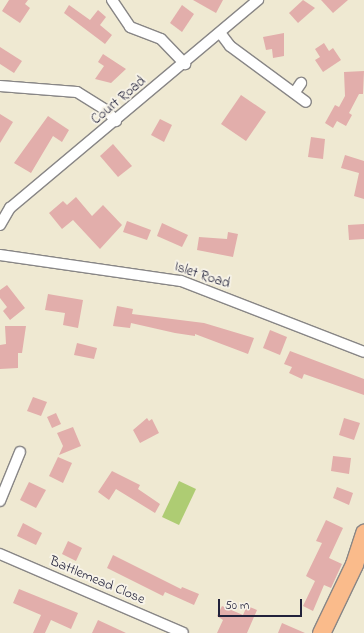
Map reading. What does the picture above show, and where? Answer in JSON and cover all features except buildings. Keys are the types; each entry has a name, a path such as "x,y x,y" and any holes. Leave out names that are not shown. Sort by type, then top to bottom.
{"main road":[{"path":"321,633 354,564 364,533"}],"street":[{"path":"112,0 130,27 161,39 185,64"},
{"name":"Court Road","path":"0,225 10,208 185,64 258,0"},
{"path":"220,34 230,46 295,92 306,102"},
{"path":"295,92 301,83"},
{"path":"0,86 77,92 106,110 116,121"},
{"name":"Islet Road","path":"0,255 181,281 364,352"},
{"path":"0,501 20,452"},
{"name":"Battlemead Close","path":"0,554 183,633"}],"green space":[{"path":"179,481 196,489 179,525 162,517"}]}
